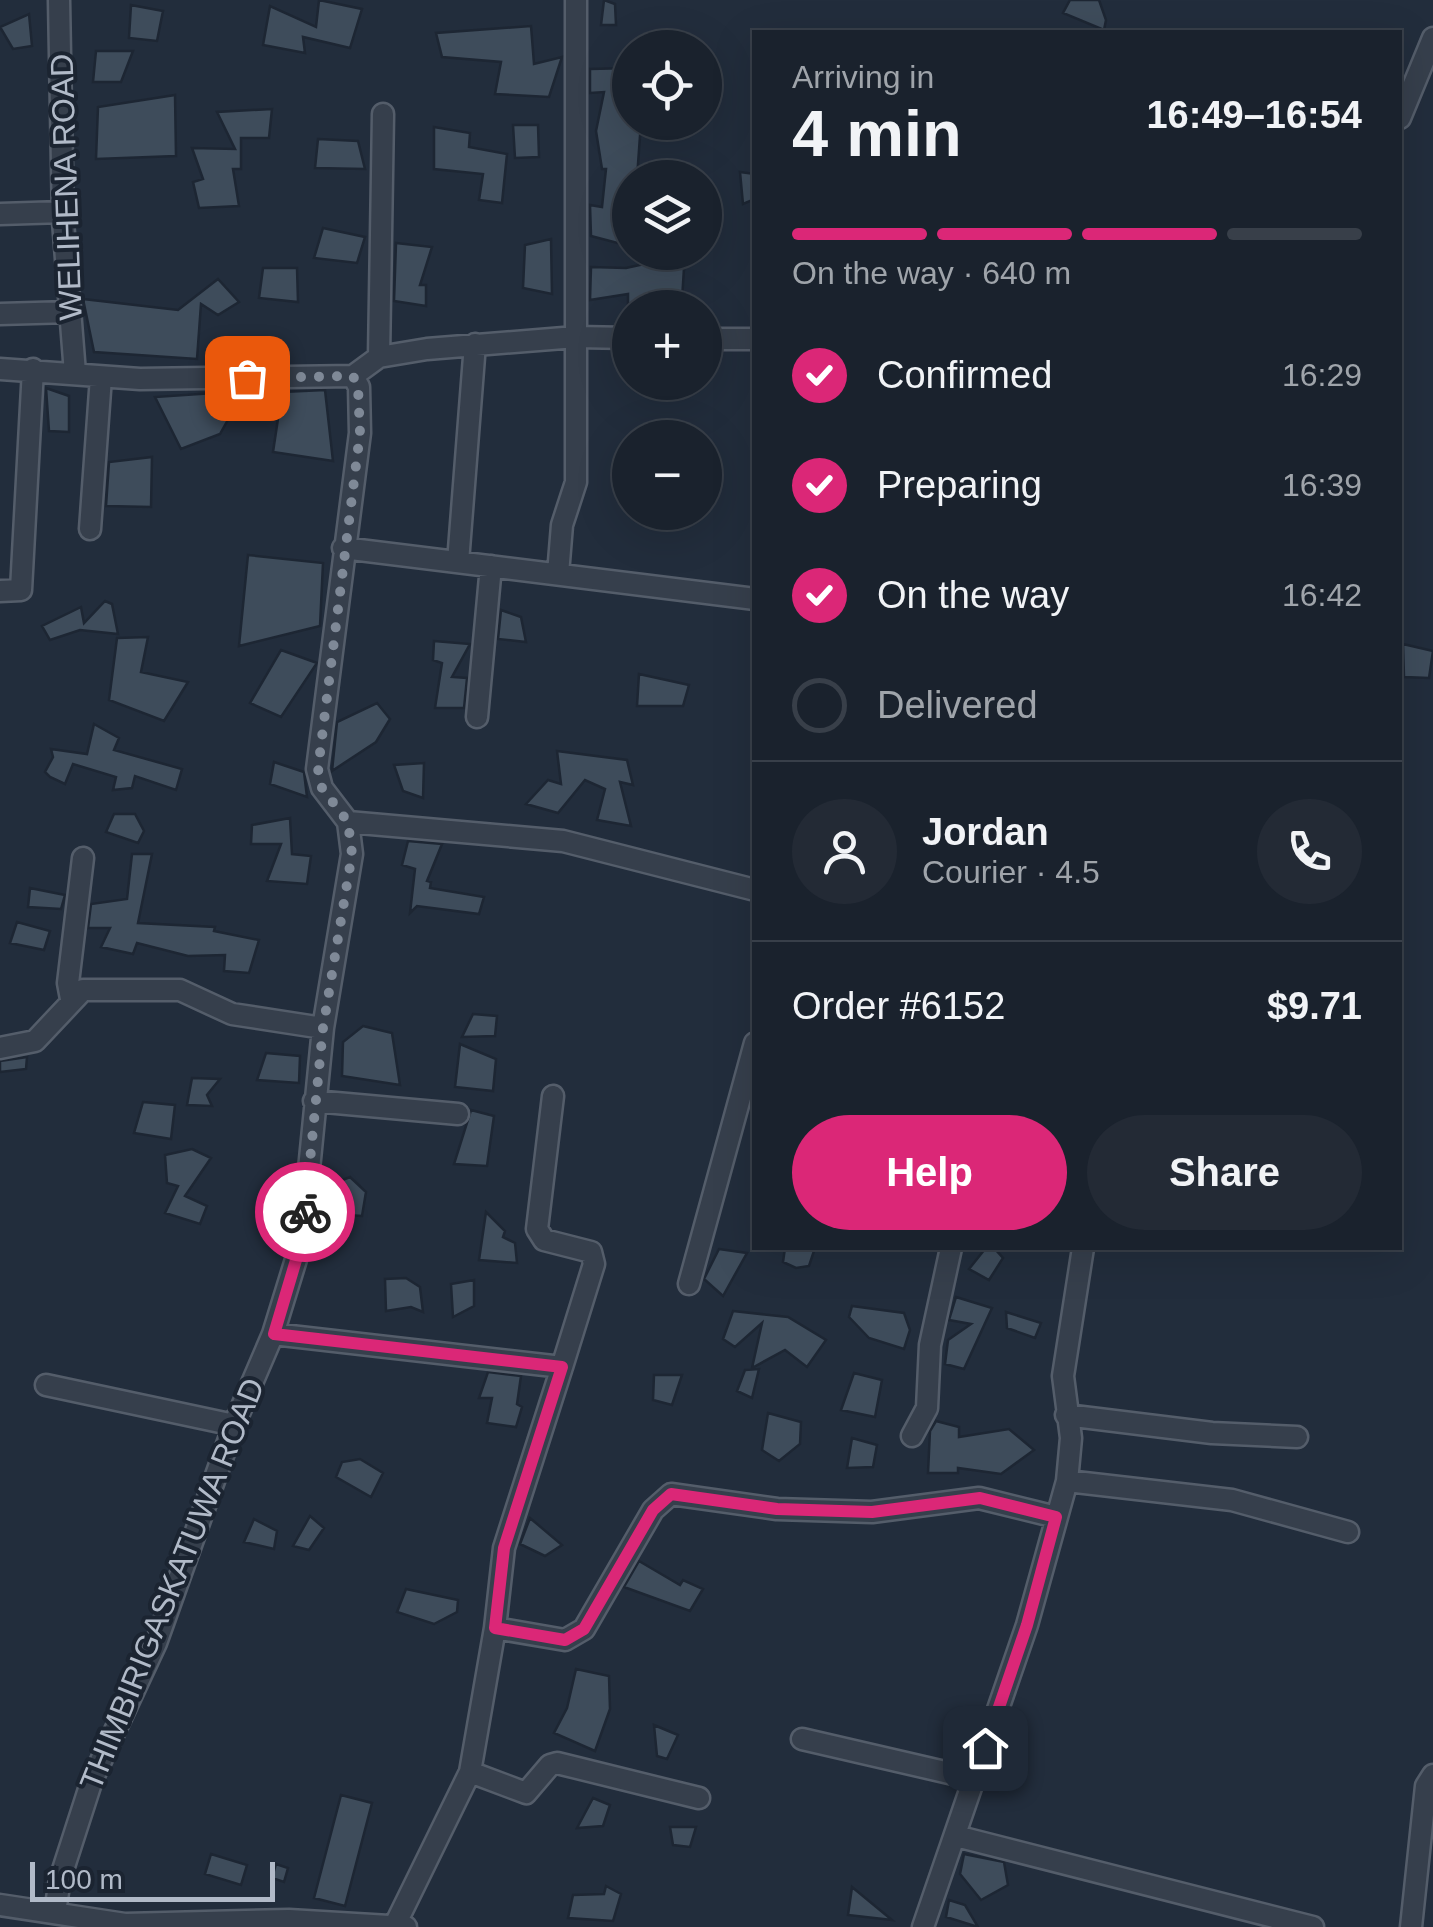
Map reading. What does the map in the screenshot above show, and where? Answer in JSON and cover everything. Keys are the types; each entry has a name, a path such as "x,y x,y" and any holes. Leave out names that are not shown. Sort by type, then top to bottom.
{"street":[{"name":"WELIHENA ROAD","path":"59,0 63,212 75,373"},
{"path":"558,574 562,525 576,482 576,0"},
{"path":"1402,113 1433,38"},
{"path":"379,357 383,114"},
{"path":"0,214 63,212"},
{"path":"0,314 70,312"},
{"path":"0,368 101,377 353,376 379,357 475,344 612,338"},
{"path":"722,338 752,339"},
{"path":"458,562 475,344"},
{"path":"0,591 21,590 32,369"},
{"path":"353,376 358,387 360,433 318,769 322,788 348,822 563,841 752,889"},
{"path":"90,528 101,377"},
{"path":"343,548 752,599"},
{"path":"477,717 492,566"},
{"name":"THIMBIRIGASKATUWA ROAD","path":"55,1912 60,1880 92,1780 156,1644 234,1425 274,1334 302,1240 323,1028 352,854 348,822"},
{"path":"71,999 68,982 82,858"},
{"path":"0,1048 34,1041 83,990 180,990 232,1014 323,1028"},
{"path":"689,1284 752,1054"},
{"path":"0,1905 126,1924 289,1920 402,1926 470,1772 495,1628 504,1548 594,1264 591,1252 544,1240 537,1229 553,1096"},
{"path":"314,1101 458,1114"},
{"path":"912,1436 928,1408 930,1345 951,1250"},
{"path":"923,1927 1027,1625 1067,1480 1071,1438 1063,1376 1082,1250"},
{"path":"274,1334 562,1367"},
{"path":"46,1384 234,1425"},
{"path":"1066,1415 1212,1433 1296,1437"},
{"path":"1067,1480 1232,1500 1348,1532"},
{"path":"495,1628 565,1640 584,1629 653,1510 671,1494 777,1509 872,1512 980,1498 1056,1517"},
{"path":"802,1739 975,1779"},
{"path":"470,1772 526,1794 550,1765 557,1763 699,1798"},
{"path":"1410,1927 1426,1786 1433,1775"},
{"path":"956,1836 1256,1920 1313,1927"}],"building":[{"path":"319,0 362,9 350,48 303,37 305,53 263,45 270,6 316,27"},
{"path":"604,0 615,4 616,25 601,25"},
{"path":"1070,0 1099,0 1106,20 1104,30 1063,13"},
{"path":"131,5 163,11 157,41 129,38"},
{"path":"29,14 32,46 13,49 0,27"},
{"path":"531,26 534,64 562,57 549,97 495,94 501,62 442,57 436,33"},
{"path":"96,51 133,51 121,82 93,82"},
{"path":"612,68 612,140 640,140 638,160 612,160 612,242 591,236 590,205 602,207 606,169 602,169 596,131 604,92 590,93 590,69"},
{"path":"175,95 176,156 96,159 98,107"},
{"path":"272,109 269,138 241,138 241,169 233,169 239,206 199,208 193,182 203,179 192,148 235,149 217,112"},
{"path":"513,125 538,125 539,157 515,158"},
{"path":"434,127 470,133 469,147 507,154 502,203 479,200 483,174 434,169"},
{"path":"318,139 358,141 365,169 315,168"},
{"path":"740,172 752,174 752,200 743,204"},
{"path":"323,228 365,237 357,263 314,258"},
{"path":"551,239 552,294 523,288 525,245"},
{"path":"396,243 432,247 420,285 426,285 426,306 394,301"},
{"path":"591,267 684,270 683,290 612,290 612,297 590,300"},
{"path":"263,268 297,268 298,302 259,298"},
{"path":"218,279 239,302 218,315 201,304 197,359 94,352 83,299 178,310"},
{"path":"46,388 69,396 69,432 49,431"},
{"path":"325,390 333,461 273,452 282,392"},
{"path":"244,391 220,434 181,449 155,397"},
{"path":"152,457 151,507 106,506 109,462"},
{"path":"248,555 323,563 320,626 239,646"},
{"path":"105,601 112,604 118,634 80,630 50,640 42,626 81,607 84,623"},
{"path":"501,610 521,617 526,642 498,639"},
{"path":"148,637 141,672 188,682 164,721 109,700 117,638"},
{"path":"434,641 470,644 452,677 467,678 464,708 435,708 442,663 433,660"},
{"path":"1403,644 1433,651 1429,678 1404,677"},
{"path":"281,650 317,663 281,717 250,703"},
{"path":"639,674 689,685 683,706 637,706"},
{"path":"377,703 390,719 376,742 332,771 337,722"},
{"path":"94,724 119,738 114,750 182,769 176,790 135,776 132,788 113,790 116,777 73,764 65,784 50,777 45,772 53,757 51,749 87,754"},
{"path":"557,751 627,760 633,785 620,782 631,826 597,820 605,789 585,780 558,813 526,804 548,780 561,784"},
{"path":"274,762 304,772 307,797 270,784"},
{"path":"424,763 423,798 403,791 394,765"},
{"path":"114,814 135,814 144,831 138,843 106,832"},
{"path":"290,818 292,854 311,856 307,884 267,881 281,844 251,844 252,825"},
{"path":"408,841 442,844 427,881 431,882 430,888 484,897 479,914 417,906 410,913 415,869 402,865"},
{"path":"132,854 152,854 138,923 215,927 214,931 259,940 249,973 224,971 225,955 188,956 137,943 133,954 101,947 110,928 88,928 91,904 127,899"},
{"path":"30,888 65,895 61,909 28,907"},
{"path":"17,922 50,931 44,950 10,943"},
{"path":"473,1014 497,1016 495,1036 462,1037"},
{"path":"363,1026 392,1033 400,1085 342,1076 343,1042"},
{"path":"460,1044 496,1059 493,1091 455,1087"},
{"path":"266,1053 300,1056 299,1083 257,1080"},
{"path":"27,1057 26,1069 0,1072 0,1061"},
{"path":"192,1078 220,1079 207,1095 212,1106 187,1105"},
{"path":"143,1102 175,1105 171,1139 134,1133"},
{"path":"471,1110 494,1116 487,1166 454,1164"},
{"path":"192,1149 211,1158 185,1196 207,1206 200,1224 165,1213 178,1186 167,1183 165,1155"},
{"path":"350,1177 366,1192 362,1216 347,1215 347,1204 331,1203 335,1183"},
{"path":"486,1212 505,1231 503,1237 515,1243 517,1263 479,1260"},
{"path":"719,1249 747,1253 723,1296 704,1279"},
{"path":"785,1250 814,1250 809,1266 796,1268 783,1262"},
{"path":"984,1250 996,1250 1003,1258 989,1280 969,1269"},
{"path":"406,1278 420,1287 423,1312 411,1307 386,1311 385,1279"},
{"path":"474,1280 474,1306 453,1317 451,1284"},
{"path":"956,1297 992,1308 964,1369 945,1364 948,1340 971,1324 949,1320"},
{"path":"852,1306 904,1313 910,1330 904,1349 869,1338 849,1317"},
{"path":"733,1311 788,1317 826,1340 807,1367 785,1350 752,1368 762,1323 735,1347 723,1339"},
{"path":"1006,1312 1041,1323 1035,1338 1007,1328"},
{"path":"759,1369 752,1398 737,1391 745,1370"},
{"path":"488,1372 521,1376 517,1404 522,1407 516,1427 487,1423 492,1398 479,1398"},
{"path":"854,1373 882,1380 875,1417 841,1410"},
{"path":"654,1375 682,1375 672,1405 653,1400"},
{"path":"768,1413 801,1422 800,1444 779,1461 762,1450"},
{"path":"936,1421 959,1427 959,1437 1009,1429 1034,1450 1001,1474 958,1468 958,1473 928,1473 930,1431"},
{"path":"852,1438 877,1445 873,1467 847,1468"},
{"path":"360,1459 383,1473 371,1497 336,1477 342,1462"},
{"path":"310,1516 324,1528 309,1550 293,1546"},
{"path":"530,1518 562,1545 545,1556 520,1544"},
{"path":"254,1519 277,1531 274,1549 244,1542"},
{"path":"639,1561 680,1585 683,1580 703,1589 690,1611 624,1587"},
{"path":"406,1589 458,1600 457,1612 434,1624 397,1612"},
{"path":"576,1669 609,1676 610,1709 595,1751 554,1733 567,1708"},
{"path":"654,1725 678,1735 667,1759 657,1756"},
{"path":"341,1795 372,1803 345,1906 314,1898"},
{"path":"593,1798 610,1805 603,1826 577,1828"},
{"path":"670,1827 696,1827 690,1847 673,1845"},
{"path":"211,1854 247,1865 241,1885 205,1874"},
{"path":"964,1854 1004,1862 1008,1885 981,1900 960,1874"},
{"path":"276,1864 288,1868 284,1882 272,1878"},
{"path":"606,1886 621,1894 613,1921 568,1918 573,1895 604,1894"},
{"path":"852,1887 892,1920 848,1915"},
{"path":"949,1900 965,1905 978,1927 946,1917"}],"way so far":[{"path":"247,378 353,376 358,387 360,433 318,769 322,788 348,822 352,854 323,1028 305,1212"}],"route":[{"path":"305,1212 302,1240 274,1334 562,1367 504,1548 495,1628 565,1640 584,1629 653,1510 671,1494 777,1509 872,1512 980,1498 1056,1517 1027,1625 985,1748"}]}
